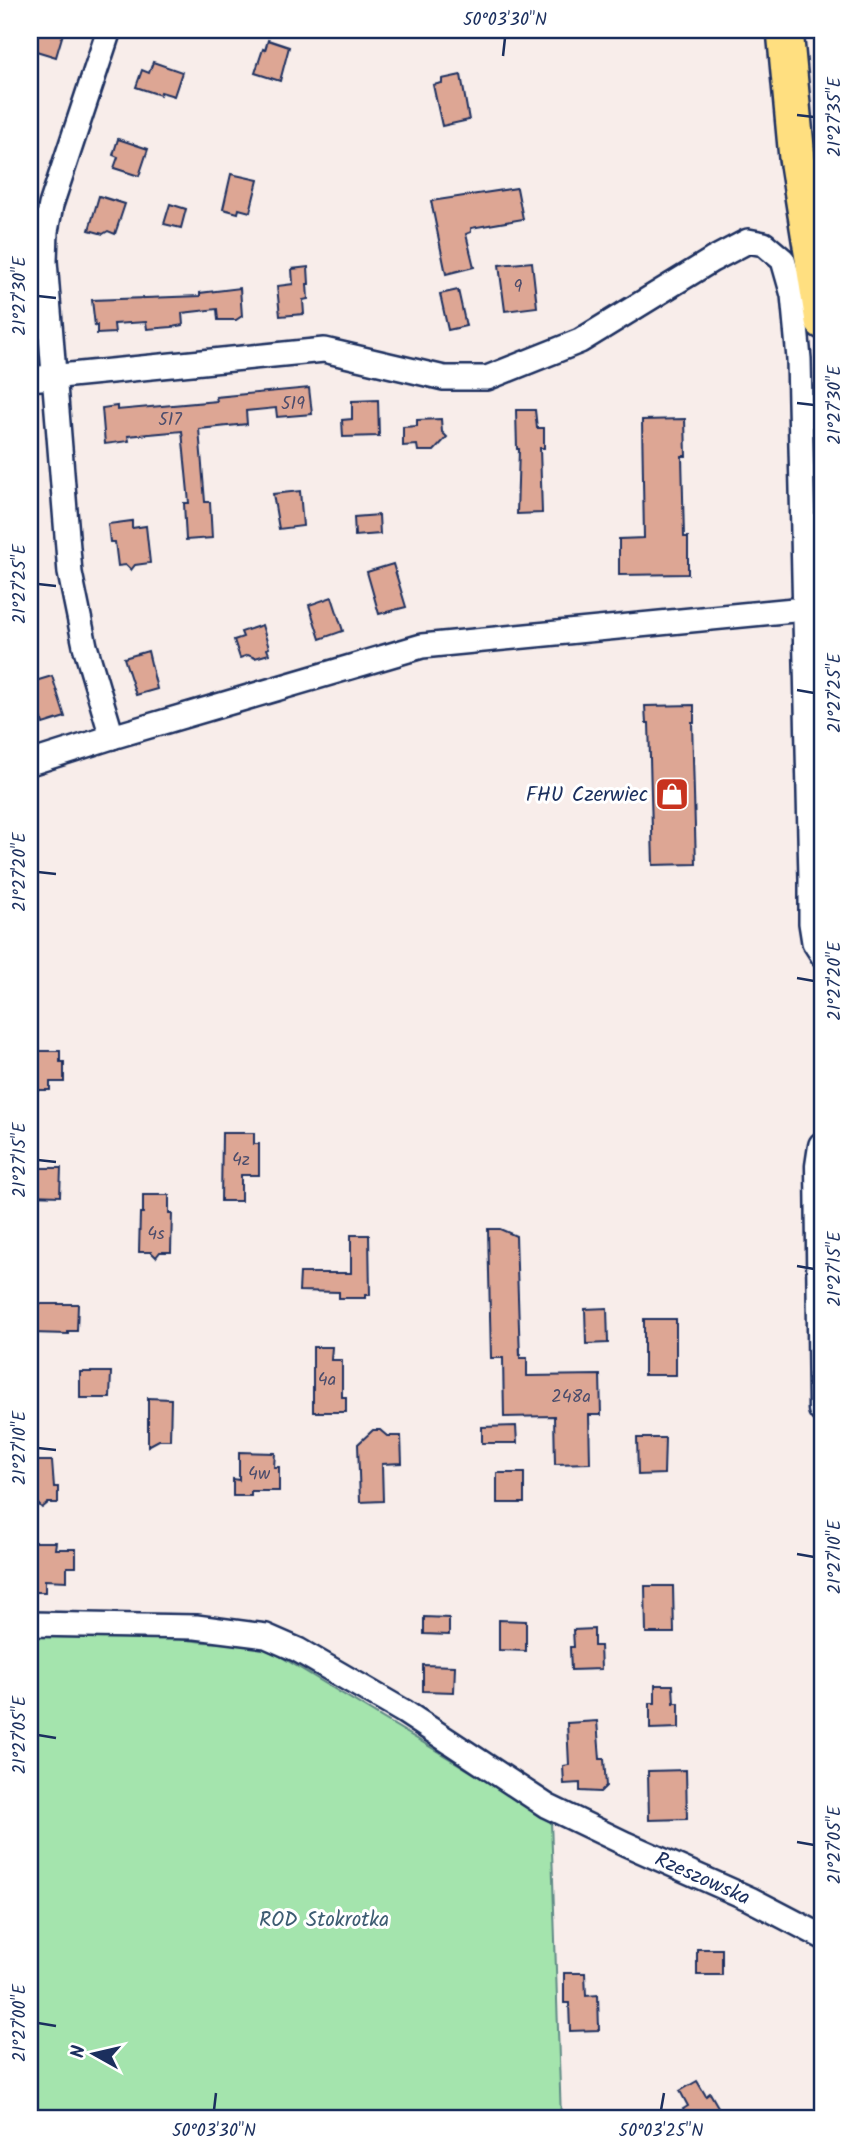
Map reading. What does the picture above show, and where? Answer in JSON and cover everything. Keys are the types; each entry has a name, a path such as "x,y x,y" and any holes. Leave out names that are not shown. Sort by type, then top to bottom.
{"main road":[{"path":"785,30 797,158 823,321"},
{"path":"803,30 814,154 823,204"}],"street":[{"path":"109,30 51,205 46,231 45,261 70,573 85,646 112,737"},
{"path":"30,379 324,350 444,378 487,378 580,341 748,241 764,244 783,260 793,295 799,359 811,923 814,943 823,956"},
{"path":"30,763 422,646 804,609"},
{"path":"823,1146 820,1166 823,1409"},
{"name":"Rzeszowska","path":"30,1624 196,1627 266,1636 298,1650 403,1711 537,1800 579,1823 750,1899 823,1937"}],"green space":[{"name":"ROD Stokrotka","path":"134,1633 203,1642 260,1644 551,1820 561,2119 30,2119 30,1634"}],"building":[{"path":"39,30 64,30 56,57 33,50"},
{"path":"268,40 289,47 280,81 255,73"},
{"path":"153,62 182,72 174,96 161,92 160,95 136,87 142,70 149,73"},
{"path":"461,75 469,120 442,126 433,85 442,83 442,79"},
{"path":"118,139 148,149 139,176 114,168 118,157 113,155"},
{"path":"231,174 258,180 250,212 239,209 238,213 223,209"},
{"path":"517,188 523,219 471,228 471,232 466,234 474,267 446,274 431,201"},
{"path":"99,196 125,204 115,234 89,230"},
{"path":"170,204 186,209 181,228 164,224"},
{"path":"532,262 537,307 505,311 499,265"},
{"path":"308,267 308,299 303,300 304,314 280,316 277,286 293,284 292,269"},
{"path":"240,288 242,316 236,320 218,320 217,309 182,313 183,325 147,329 146,322 114,324 115,333 97,334 92,300 200,296 200,293"},
{"path":"458,290 466,326 448,330 440,294"},
{"path":"309,388 312,414 277,417 276,408 246,411 247,424 199,429 205,502 210,502 212,538 186,540 184,503 189,503 182,431 128,436 129,441 105,444 102,408 117,406 117,410 217,401 216,397"},
{"path":"378,400 379,436 343,437 342,420 352,419 352,401"},
{"path":"516,410 535,410 537,428 544,428 544,448 540,448 542,513 517,514 519,449"},
{"path":"441,419 442,432 447,437 434,451 418,451 417,445 403,446 403,427 417,426 417,420"},
{"path":"685,419 686,456 682,456 684,537 688,537 688,574 619,575 619,539 644,538 642,420"},
{"path":"300,491 303,526 279,529 273,494"},
{"path":"379,515 380,534 355,536 354,517"},
{"path":"132,521 132,528 146,526 150,563 135,565 131,570 126,565 118,566 115,542 110,542 108,524"},
{"path":"393,564 406,607 379,614 367,572"},
{"path":"332,597 343,631 320,639 309,605"},
{"path":"262,625 269,654 240,658 234,640 243,637 241,632"},
{"path":"148,651 157,689 136,695 124,658"},
{"path":"52,676 65,717 43,724 32,682"},
{"name":"FHU Czerwiec","path":"694,705 692,722 696,864 653,865 649,723 646,723 645,706"},
{"path":"35,1051 60,1051 60,1062 64,1062 64,1082 50,1082 50,1090 31,1090 31,1062 35,1062"},
{"path":"222,1133 254,1133 254,1144 259,1144 259,1175 241,1175 241,1201 221,1201"},
{"path":"30,1168 61,1168 60,1196 30,1195"},
{"path":"143,1195 169,1195 169,1213 172,1213 171,1252 160,1252 156,1257 151,1252 139,1252"},
{"path":"488,1229 500,1229 516,1236 520,1358 527,1358 527,1376 600,1375 601,1415 589,1415 590,1463 555,1464 554,1416 504,1417 503,1358 491,1358"},
{"path":"351,1235 369,1235 370,1295 365,1295 365,1298 339,1298 339,1292 299,1291 300,1273 351,1273"},
{"path":"31,1304 78,1304 77,1331 68,1331 68,1334 31,1333"},
{"path":"607,1308 608,1343 586,1344 585,1309"},
{"path":"644,1319 676,1319 676,1375 644,1375"},
{"path":"313,1347 332,1347 331,1360 342,1360 342,1397 346,1397 346,1412 313,1412"},
{"path":"80,1372 111,1372 110,1398 80,1398"},
{"path":"148,1398 171,1399 170,1440 159,1440 148,1446"},
{"path":"516,1426 517,1443 482,1443 482,1427"},
{"path":"373,1430 380,1430 387,1436 401,1436 402,1463 382,1464 383,1501 360,1502 358,1444"},
{"path":"637,1438 665,1438 664,1474 638,1475"},
{"path":"239,1452 275,1453 274,1467 279,1467 279,1491 251,1491 251,1496 233,1496 233,1479 239,1480"},
{"path":"30,1461 52,1461 54,1487 58,1487 58,1503 48,1503 42,1508 36,1502 30,1502"},
{"path":"497,1473 524,1473 524,1503 497,1503"},
{"path":"30,1542 56,1542 55,1549 76,1549 76,1567 67,1567 67,1581 45,1580 45,1592 30,1592"},
{"path":"645,1586 673,1586 674,1633 646,1633"},
{"path":"424,1617 449,1618 449,1635 424,1634"},
{"path":"499,1620 526,1621 526,1651 499,1650"},
{"path":"594,1629 594,1646 600,1646 601,1669 571,1670 570,1647 574,1647 573,1630"},
{"path":"423,1665 455,1666 454,1692 423,1691"},
{"path":"655,1685 673,1685 674,1703 679,1703 679,1728 650,1729 650,1703 655,1703"},
{"path":"597,1721 600,1759 604,1759 606,1786 600,1792 580,1791 580,1783 564,1784 563,1766 569,1765 567,1723"},
{"path":"686,1770 687,1819 649,1820 648,1771"},
{"path":"697,1949 722,1949 722,1975 697,1975"},
{"path":"564,1973 585,1973 586,1996 598,1995 599,2030 570,2031 569,2003 564,2003"},
{"path":"697,2081 706,2096 710,2093 725,2119 689,2119 683,2109 688,2106 680,2091"}],"place":[{"name":"FHU Czerwiec","path":"672,794"}]}
